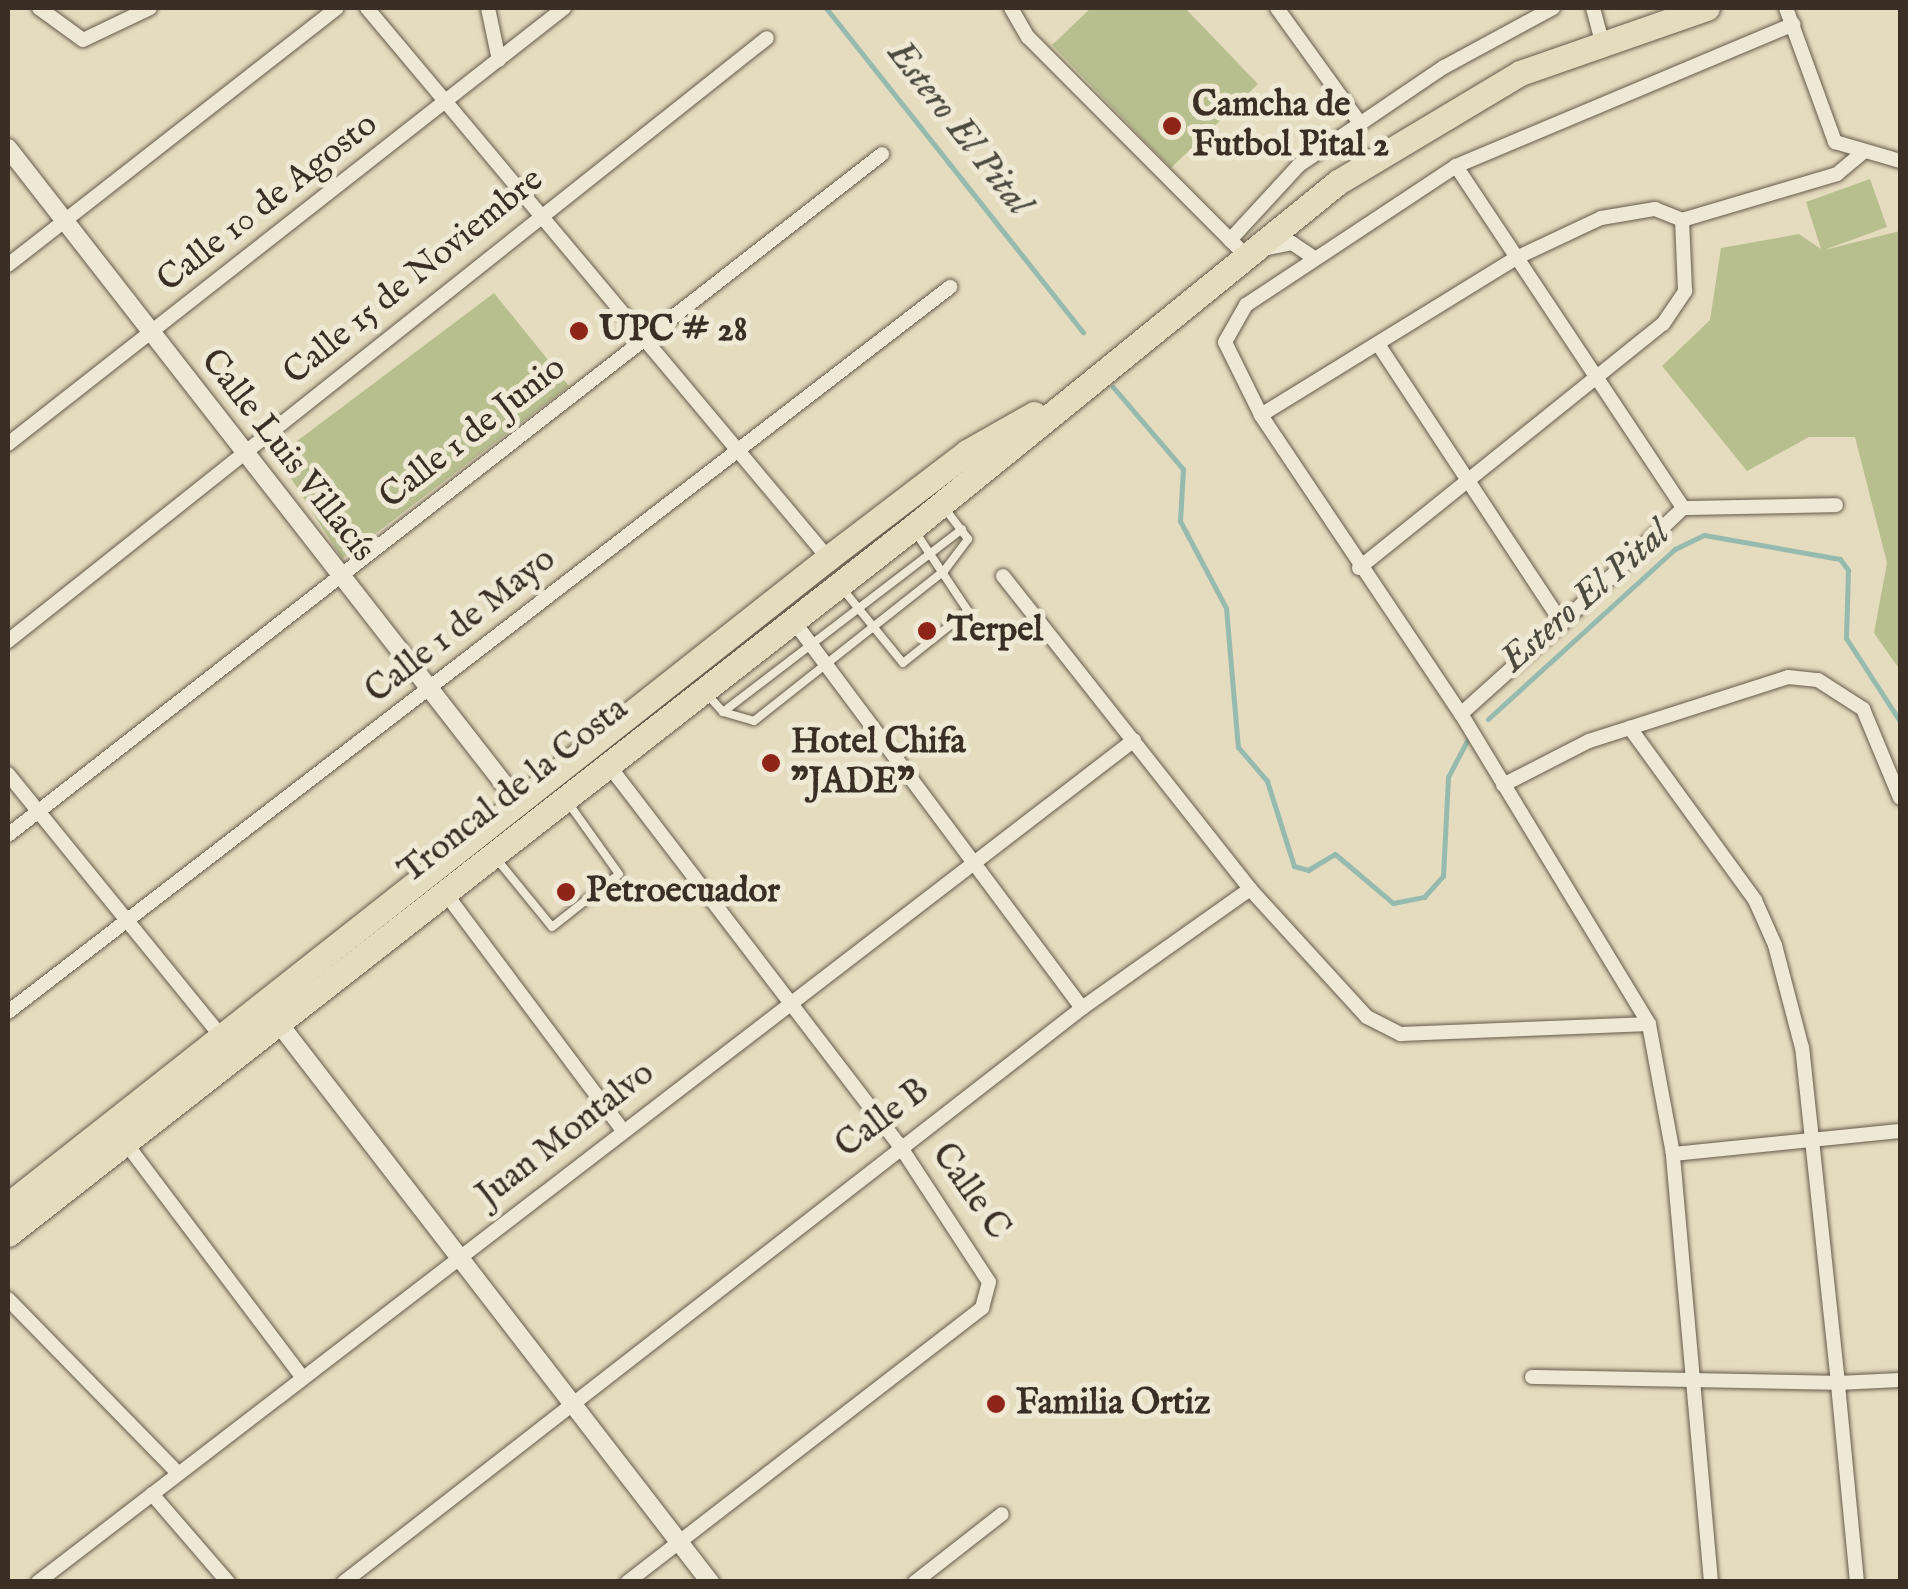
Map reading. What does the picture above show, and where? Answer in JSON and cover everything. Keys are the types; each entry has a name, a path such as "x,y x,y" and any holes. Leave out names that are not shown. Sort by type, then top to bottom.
{"highway":[{"name":"Troncal de la Costa","path":"8,1205 220,1036 485,845 564,796 912,528 1236,246 1434,118 1602,41 1707,8"},
{"name":"Troncal de la Costa","path":"485,845 518,802 828,558 967,452 1060,400"},
{"name":"Troncal de la Costa","path":"8,1234 277,1021 437,882"}],"street":[{"path":"39,8 83,40 150,8"},
{"path":"8,265 338,8"},
{"path":"366,8 732,452 828,558"},
{"path":"488,8 498,60"},
{"name":"Calle 10 de Agosto","path":"8,444 564,8"},
{"path":"1011,8 1028,37 1236,246 1292,242 1312,257"},
{"path":"1277,8 1360,123"},
{"path":"1236,246 1291,172 1360,123 1553,8"},
{"path":"1593,8 1602,41"},
{"path":"1786,8 1835,142 1862,154 1900,161"},
{"path":"1711,1582 1688,1382 1672,1154 1649,1024 1462,714 1359,568 1228,360 1231,319 1312,257 1456,166 1793,24"},
{"name":"Calle 15 de Noviembre","path":"8,641 538,216 768,38"},
{"name":"Calle Luis Villacís","path":"8,148 518,802"},
{"name":"Calle 1 de Junio","path":"8,835 882,154"},
{"path":"1261,414 1516,258 1630,209 1682,220 1837,174 1862,154"},
{"path":"1456,166 1591,381 1683,508"},
{"path":"1359,568 1676,308 1686,272 1682,220"},
{"name":"Calle 1 de Mayo","path":"8,1012 950,287"},
{"path":"1378,344 1562,623"},
{"path":"1462,714 1683,508 1836,505"},
{"path":"1003,576 1250,889 1336,990 1401,1034 1649,1024"},
{"path":"792,619 1082,1008"},
{"path":"1504,784 1630,728 1788,677 1818,680 1863,709 1900,798"},
{"path":"1630,728 1755,900 1775,945 1802,1048 1857,1582"},
{"name":"Juan Montalvo","path":"38,1582 620,1127 794,1004 1134,740"},
{"name":"Calle C","path":"607,763 794,1004 985,1263 985,1302 628,1582"},
{"path":"8,774 122,921 220,1036"},
{"path":"437,882 620,1127"},
{"name":"Calle B","path":"344,1582 898,1143 1250,889"},
{"path":"277,1021 710,1582"},
{"path":"1672,1154 1809,1145 1900,1131"},
{"path":"125,1142 302,1378"},
{"path":"8,1299 178,1473"},
{"path":"1532,1377 1688,1382 1900,1380"},
{"path":"152,1494 228,1582"},
{"path":"915,1582 1002,1514"}],"lane":[{"path":"703,690 723,712 749,724 827,665 944,571 966,548 962,529 942,504"},
{"path":"838,583 903,663 968,611 912,528"},
{"path":"723,712 962,529"},
{"path":"485,845 552,926 619,874 564,796"}],"green space":[{"name":"Camcha de Futbol Pital 2","path":"1091,8 1185,8 1258,84 1171,168 1052,45"},
{"path":"1870,179 1887,227 1824,250 1900,231 1900,670 1874,633 1887,563 1855,437 1809,437 1747,471 1662,366 1710,320 1721,248 1799,234 1821,249 1806,202"},
{"path":"494,293 569,386 342,559 277,456"}],"waterway":[{"name":"Estero El Pital","path":"826,8 1083,332"},
{"name":"Estero El Pital","path":"1113,387 1183,469 1180,521 1226,608 1238,747 1267,781 1294,866 1308,870 1335,854 1393,903 1424,897 1443,876 1448,777 1470,735"},
{"name":"Estero El Pital","path":"1488,719 1675,549 1704,535 1840,559 1848,570 1846,638 1900,721"}],"place":[{"name":"Camcha de Futbol Pital 2","path":"1172,126"},
{"name":"UPC # 28","path":"579,331"},
{"name":"Terpel","path":"927,631"},
{"name":"Hotel Chifa \"JADE\"","path":"771,763"},
{"name":"Petroecuador","path":"566,892"},
{"name":"Familia Ortiz","path":"996,1404"}]}
